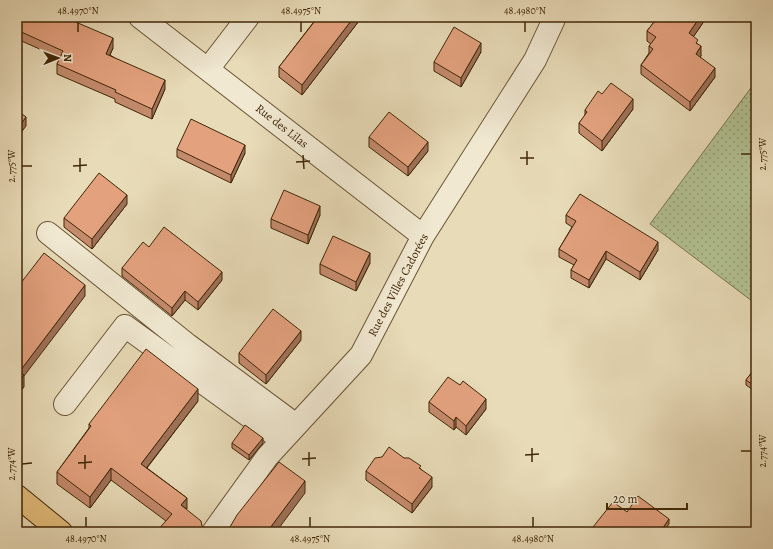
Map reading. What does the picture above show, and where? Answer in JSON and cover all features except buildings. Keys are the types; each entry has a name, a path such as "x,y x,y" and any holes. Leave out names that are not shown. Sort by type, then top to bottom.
{"main road":[{"path":"17,496 61,532"}],"street":[{"name":"Rue des Lilas","path":"140,17 423,236"},
{"path":"208,69 248,17"},
{"name":"Rue des Villes Cadorées","path":"213,532 267,457 361,355 423,236 535,60 555,17"},
{"path":"48,232 188,345 289,433"},
{"path":"65,404 125,326 289,433"}],"green space":[{"path":"756,81 756,304 650,224"}]}
